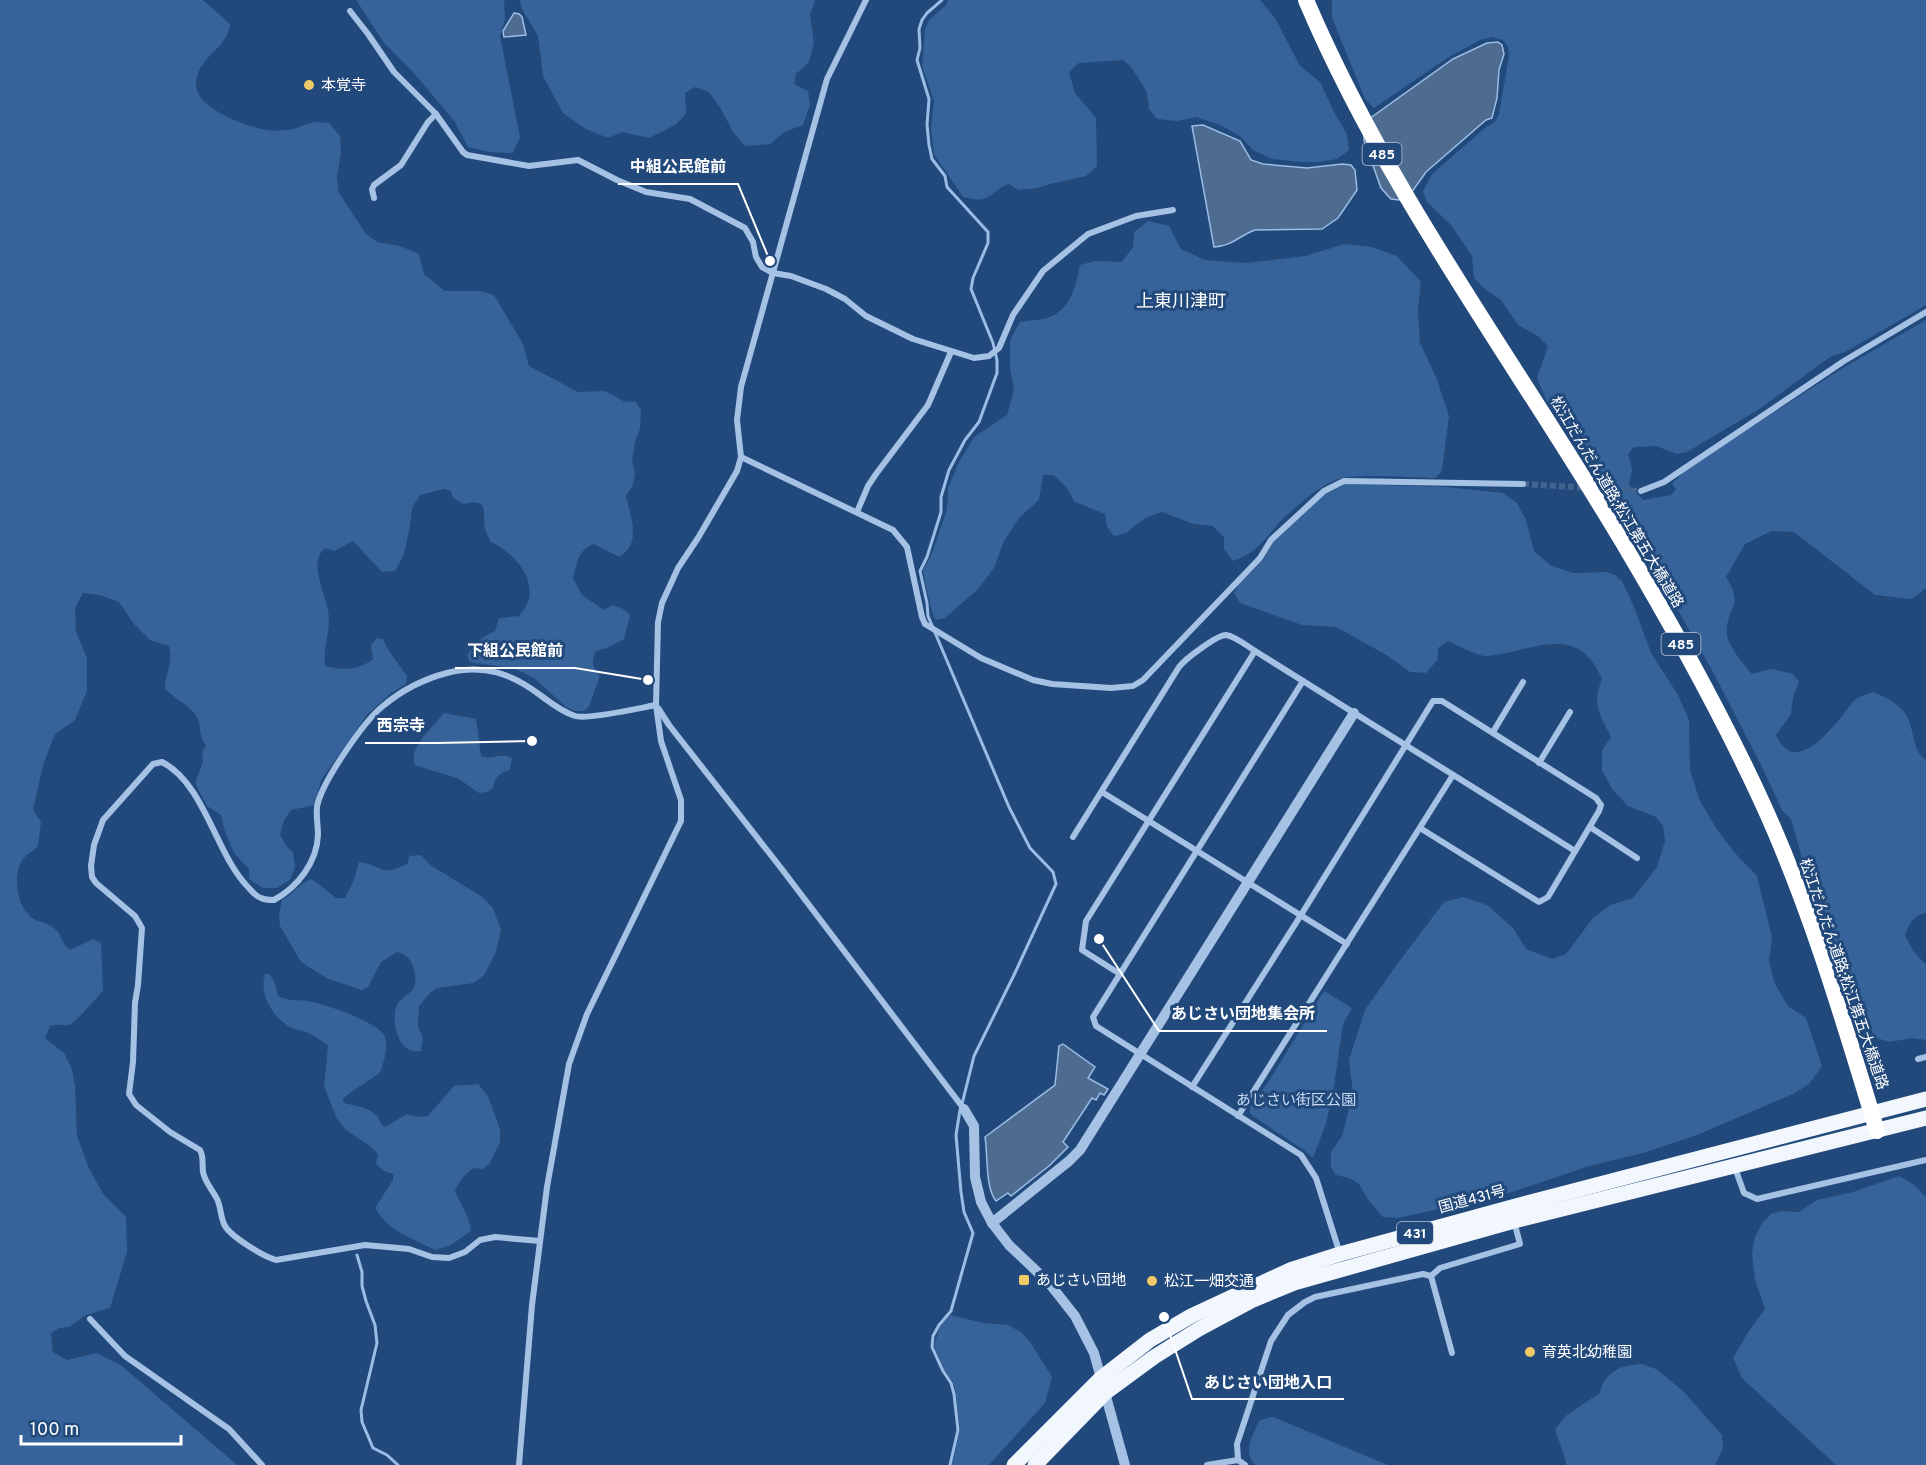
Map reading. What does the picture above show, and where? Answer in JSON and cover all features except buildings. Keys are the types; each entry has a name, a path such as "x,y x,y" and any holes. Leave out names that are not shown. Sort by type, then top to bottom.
{"highway":[{"name":"松江だんだん道路;松江第五大橋道路","path":"1306,0 1351,95 1415,212 1621,539 1724,725 1761,800 1791,871 1816,937 1872,1114"},
{"name":"国道431号","path":"1014,1465 1103,1386 1150,1340 1191,1316 1290,1270 1512,1206 1926,1099"},
{"name":"485","path":"1872,1114 1877,1131"},
{"name":"国道431号","path":"1035,1465 1103,1386 1253,1299 1294,1283 1514,1221 1733,1164 1926,1118"}],"street":[{"path":"519,1465 530,1327 540,1241 564,1085 576,1040 681,821 681,800 662,741 656,705 656,640 662,603 678,567 698,538 737,471 741,457 737,420 740,393 827,79 866,0"},
{"path":"350,11 394,72 436,114 463,152 529,166 578,160 646,192 690,199 745,228 762,267 773,273 791,276 826,289 844,298 866,316 896,331 951,352 974,358 985,358 999,348 1021,301 1043,272 1088,234 1136,216 1173,210"},
{"path":"374,198 372,189 374,185 401,165 428,122 436,114"},
{"path":"1641,491 1664,482 1844,361 1926,312"},
{"path":"858,512 868,486 928,405 951,352"},
{"path":"741,457 893,530 907,548 922,616 928,625 981,658 1033,680 1052,684 1104,688 1133,686 1157,666 1260,558 1271,540 1324,490 1336,484 1344,481 1523,484"},
{"path":"1073,837 1183,662 1221,635 1230,636 1255,651 1575,851"},
{"path":"1119,974 1082,950 1086,921 1255,651"},
{"path":"540,1241 495,1237 480,1240 465,1252 449,1258 432,1257 409,1249 365,1245 276,1260 232,1235 223,1222 217,1198 208,1186 204,1173 203,1155 200,1150 170,1132 136,1105 129,1094 134,1062 135,1003 142,928 135,916 101,889 92,877 94,844 99,827 108,812 153,765 162,762 174,771 191,790 208,816 233,867 243,881 260,898 274,900 295,884 306,871 313,856 318,837 317,807 325,783 349,747 380,708 413,686 448,673 483,668 498,671 534,691 563,712 578,717 656,705"},
{"path":"1303,681 1093,1017 1096,1026 1301,1155 1316,1178 1340,1254"},
{"path":"1492,732 1522,682"},
{"path":"1192,1087 1433,701 1442,701 1492,732 1599,801 1601,808 1548,897 1539,902 1420,828"},
{"path":"656,705 964,1109 974,1126 975,1177 981,1202 992,1223 1009,1245 1048,1283 1075,1316 1094,1353 1125,1465"},
{"path":"1539,763 1570,712"},
{"path":"992,1223 1080,1150 1354,713"},
{"path":"1238,1116 1453,775"},
{"path":"1102,792 1347,944"},
{"path":"1590,828 1637,858"},
{"path":"1918,1059 1926,1057"},
{"path":"1733,1164 1741,1189 1756,1199 1926,1160"},
{"path":"1431,1276 1440,1268 1520,1244 1514,1221"},
{"path":"1238,1460 1238,1444 1271,1341 1288,1314 1305,1302 1328,1293 1423,1274 1431,1276"},
{"path":"1431,1276 1452,1353"},
{"path":"90,1319 125,1356 229,1429 262,1465"},
{"path":"1207,1465 1238,1460 1245,1465"}],"green space":[{"path":"0,0 203,0 230,24 224,40 202,65 198,73 197,91 209,106 229,118 264,130 289,130 316,122 329,123 340,136 341,152 337,177 339,193 366,234 377,242 400,246 419,254 424,274 445,291 480,291 494,295 523,344 529,366 578,392 605,391 625,402 635,401 641,410 640,429 632,461 635,473 633,485 626,496 633,538 626,552 619,557 594,544 588,547 579,557 573,578 582,595 604,610 613,605 630,615 624,639 596,651 593,664 600,675 589,707 584,711 575,711 566,707 534,678 516,669 470,662 467,655 479,640 495,631 499,618 519,616 529,599 530,590 519,564 506,551 491,542 485,529 483,508 478,503 464,504 453,498 451,491 444,489 420,495 412,508 404,554 395,571 382,572 353,541 334,551 325,548 320,555 318,572 329,619 325,666 344,669 362,666 373,659 371,645 377,638 383,639 407,676 406,684 391,693 367,715 321,780 315,805 291,810 284,820 280,835 293,852 295,867 290,880 277,888 263,888 249,879 249,869 234,853 221,815 207,806 195,783 203,762 202,753 206,745 195,714 165,689 170,663 169,646 150,640 134,624 119,602 100,595 83,593 75,608 76,632 87,658 87,691 75,720 55,734 43,765 33,810 41,822 38,846 21,862 17,883 19,897 25,910 38,921 54,928 70,950 93,939 101,943 103,990 72,1023 50,1026 45,1038 64,1053 72,1069 77,1136 89,1168 103,1194 126,1217 127,1252 110,1308 86,1315 69,1327 59,1328 51,1333 53,1352 67,1360 97,1353 122,1366 237,1465 0,1465"},
{"path":"356,0 504,0 505,19 500,36 520,137 513,153 489,152 468,147 455,122 413,72 384,43"},
{"path":"520,0 815,0 810,15 814,43 809,62 796,74 794,84 808,91 810,105 803,125 784,132 770,144 745,146 733,132 709,92 695,87 685,93 686,114 675,125 649,138 622,132 608,138 586,129 563,113 543,76 538,36 522,9"},
{"path":"948,0 1260,0 1275,18 1300,66 1320,82 1347,134 1349,150 1337,159 1319,162 1272,159 1253,150 1240,136 1220,125 1196,117 1177,121 1157,119 1149,109 1147,92 1131,67 1123,60 1079,63 1069,72 1075,93 1096,118 1097,166 1086,176 1038,188 1019,190 1009,184 983,199 963,197 934,154 931,128 934,101 922,66 925,29 929,20 946,5"},
{"path":"1332,0 1926,0 1926,305 1845,352 1830,357 1758,410 1687,452 1677,454 1656,446 1634,447 1628,454 1632,469 1629,485 1643,500 1671,495 1676,489 1672,484 1683,472 1841,369 1926,320 1926,588 1912,599 1875,595 1794,532 1771,531 1745,544 1726,577 1734,595 1727,635 1737,656 1752,674 1771,669 1793,674 1799,682 1793,697 1791,714 1776,735 1783,746 1792,752 1801,752 1810,748 1828,732 1854,701 1873,692 1902,709 1908,719 1915,744 1921,756 1926,760 1926,913 1915,918 1905,936 1914,952 1926,965 1926,1040 1912,1038 1889,1042 1874,1037 1863,1004 1829,930 1820,904 1819,885 1804,865 1791,819 1782,810 1712,670 1643,549 1611,503 1593,463 1549,406 1537,378 1548,346 1538,336 1518,325 1501,300 1474,278 1472,256 1451,225 1427,202 1423,191 1432,174 1486,127 1495,122 1499,114 1509,56 1508,47 1503,40 1492,37 1480,40 1447,58 1374,108 1365,99 1332,18"},
{"path":"1148,221 1169,226 1181,249 1205,260 1246,263 1305,256 1345,244 1372,247 1397,256 1421,282 1418,310 1420,343 1436,377 1449,416 1442,471 1435,478 1371,476 1338,479 1310,495 1285,517 1256,548 1242,558 1233,561 1224,549 1224,537 1213,526 1193,524 1162,512 1145,518 1126,533 1114,536 1107,527 1105,514 1075,502 1066,487 1054,475 1043,475 1039,500 1019,518 1004,541 994,568 978,589 945,618 936,620 923,570 931,556 947,509 948,488 959,462 974,437 1007,415 1014,390 1010,367 1010,340 1020,322 1050,317 1065,306 1075,287 1080,265 1095,261 1122,262 1133,247 1134,232"},
{"path":"1347,484 1446,487 1503,493 1517,503 1526,520 1534,551 1550,565 1573,573 1606,572 1622,581 1651,653 1678,695 1689,720 1690,771 1700,801 1734,852 1757,876 1772,937 1769,961 1774,982 1788,1006 1806,1018 1822,1066 1809,1084 1793,1094 1697,1135 1643,1153 1589,1166 1506,1194 1398,1218 1383,1217 1369,1201 1359,1184 1349,1178 1336,1175 1331,1167 1331,1152 1342,1136 1353,1093 1349,1060 1365,1010 1444,902 1463,897 1487,905 1513,928 1526,949 1552,959 1566,954 1593,918 1610,905 1633,898 1657,867 1665,841 1663,826 1656,817 1628,806 1612,789 1602,770 1602,750 1611,737 1597,702 1602,679 1592,661 1580,650 1567,645 1552,644 1483,656 1448,641 1438,648 1438,659 1426,673 1410,672 1388,656 1336,627 1302,625 1240,603 1234,593 1239,584 1263,560 1274,541 1325,494"},
{"path":"444,713 476,719 481,756 512,758 510,770 498,776 491,789 486,792 479,793 459,779 415,765 415,751 418,744"},
{"path":"421,855 430,865 481,896 493,908 501,930 496,952 484,975 474,983 437,988 419,1006 418,1027 423,1038 421,1051 413,1051 407,1048 398,1037 395,1022 397,1004 412,990 415,982 415,972 409,959 397,952 381,962 368,987 362,990 328,979 301,962 280,926 279,915 282,900 300,885 312,879 336,898 345,898 354,880 359,862 383,870 392,870 408,863 409,856"},
{"path":"265,974 269,974 276,986 277,995 337,1009 371,1024 384,1035 386,1048 380,1072 343,1099 344,1103 362,1107 374,1113 385,1127 407,1114 417,1117 428,1116 454,1086 478,1084 488,1096 500,1129 500,1143 489,1164 483,1169 473,1168 462,1178 455,1190 471,1231 451,1245 435,1250 394,1229 381,1216 375,1208 393,1180 393,1174 384,1171 376,1164 378,1154 346,1130 337,1119 324,1086 328,1046 311,1034 290,1027 278,1017 266,997"},
{"name":"あじさい街区公園","path":"1324,991 1352,1008 1343,1024 1333,1093 1326,1123 1313,1158 1250,1114 1250,1107 1269,1081"},
{"path":"1899,1176 1913,1184 1926,1197 1926,1465 1836,1465 1742,1378 1733,1358 1765,1309 1755,1280 1752,1253 1755,1237 1763,1222 1771,1214 1782,1211 1799,1212 1817,1200 1853,1192"},
{"path":"950,1315 983,1323 1008,1325 1021,1332 1052,1377 1045,1403 989,1465 952,1465 960,1429 955,1390 934,1346 940,1326"},
{"path":"1642,1364 1656,1369 1683,1391 1722,1435 1723,1449 1715,1465 1566,1465 1555,1429 1567,1415 1600,1393 1602,1385 1610,1374 1627,1366"},
{"path":"1270,1417 1388,1465 1255,1465 1249,1455 1250,1443 1259,1421"}],"shaded area":[{"path":"514,13 522,17 526,35 504,37 503,31"},
{"path":"1498,42 1502,45 1504,54 1499,70 1497,98 1492,118 1486,120 1426,172 1409,196 1399,200 1391,199 1381,188 1364,140 1364,130 1369,119 1453,59 1487,43"},
{"path":"1203,125 1240,141 1251,160 1263,164 1307,168 1351,165 1355,170 1357,190 1338,218 1322,229 1255,230 1231,243 1214,247 1192,126"},
{"path":"1063,1044 1095,1067 1088,1078 1108,1089 1104,1095 1100,1093 1096,1100 1092,1098 1063,1142 1068,1147 1049,1166 1011,1196 1008,1193 996,1201 988,1180 985,1137 1055,1085 1059,1046"}],"waterway":[{"path":"942,0 927,13 919,29 920,48 917,60 929,99 927,125 929,145 932,159 945,176 947,187 988,232 988,243 973,278 971,289 993,343 997,373 979,422 965,440 949,470 941,497 941,512 927,557 920,571 928,616 1009,807 1030,848 1053,872 1056,884 974,1056 962,1104"},
{"path":"950,1465 958,1430 954,1394 951,1383 932,1347 933,1336 951,1311 973,1233 964,1212 961,1192 956,1135 960,1110"},
{"path":"357,1255 362,1272 362,1286 375,1325 377,1343 361,1410 362,1422 373,1448 387,1455 398,1465"}],"tunnel":[{"path":"1523,484 1641,491"}],"place":[{"name":"本覚寺","path":"309,85"},
{"name":"中組公民館前","path":"770,261"},
{"name":"下組公民館前","path":"648,680"},
{"name":"西宗寺","path":"532,741"},
{"name":"あじさい団地集会所","path":"1099,939"},
{"name":"あじさい団地","path":"1024,1280"},
{"name":"松江一畑交通","path":"1152,1281"},
{"name":"あじさい団地入口","path":"1164,1317"},
{"name":"育英北幼稚園","path":"1530,1352"}],"district":[{"name":"上東川津町","path":"1181,301"}]}
